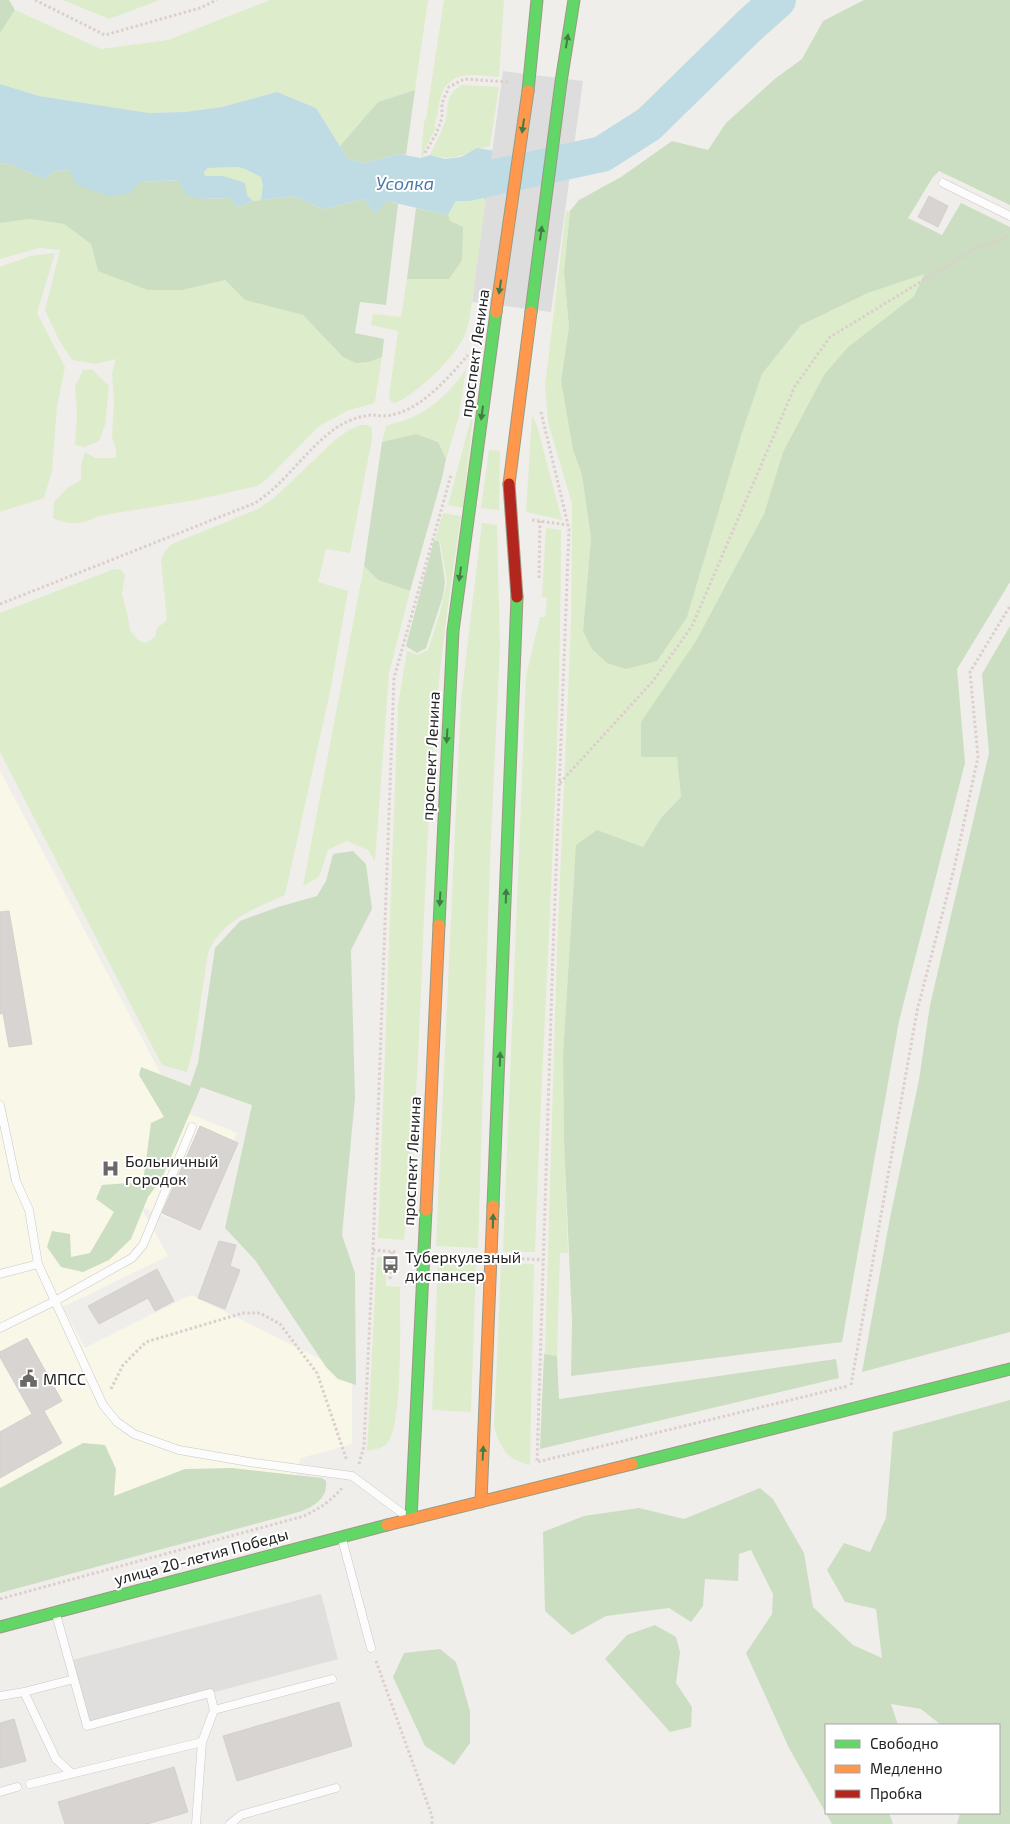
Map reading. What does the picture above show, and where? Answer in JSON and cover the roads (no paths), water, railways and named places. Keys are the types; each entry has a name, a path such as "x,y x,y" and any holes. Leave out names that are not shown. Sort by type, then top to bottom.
{"street":[{"name":"проспект Ленина","path":"410,1519 452,631 488,365 530,78 537,0"},
{"path":"481,1502 518,606 509,482 561,82 574,0"},
{"name":"улица 20-летия Победы","path":"0,1627 410,1519 1010,1369"}],"lane":[{"path":"943,183 1010,216"},
{"path":"0,1105 16,1181 29,1210 38,1264 103,1405 117,1422 134,1434 179,1450 248,1462 352,1476 410,1519"},
{"path":"0,1328 55,1301 132,1258 143,1245 192,1127"},
{"path":"0,1274 38,1264"},
{"path":"341,1537 371,1648"},
{"path":"56,1612 87,1726 210,1693 214,1710 202,1742 196,1824"},
{"path":"214,1710 332,1679"},
{"path":"0,1696 74,1680"},
{"path":"24,1692 56,1759 71,1773"},
{"path":"30,1784 202,1742"},
{"path":"0,1792 17,1787"},
{"path":"230,1824 241,1814 336,1788"}],"water":[{"path":"0,84 39,96 149,113 185,112 222,107 277,92 316,108 348,159 365,163 399,154 421,158 430,155 445,159 461,157 477,148 496,151 486,200 476,193 460,193 448,215 386,201 377,214 364,199 323,209 293,196 261,200 263,186 261,177 238,167 208,168 204,172 205,176 223,176 245,183 247,195 253,201 239,207 228,198 201,199 185,194 179,180 140,182 129,194 107,196 75,184 70,170 54,171 44,179 10,164 0,163"}],"waterway":[{"name":"Усолка","path":"441,183 468,183 602,154 649,124 778,0"}],"place":[{"name":"Больничный городок","path":"111,1169"},
{"name":"Туберкулезный диспансер","path":"391,1265"},
{"name":"МПСС","path":"29,1378"}]}
